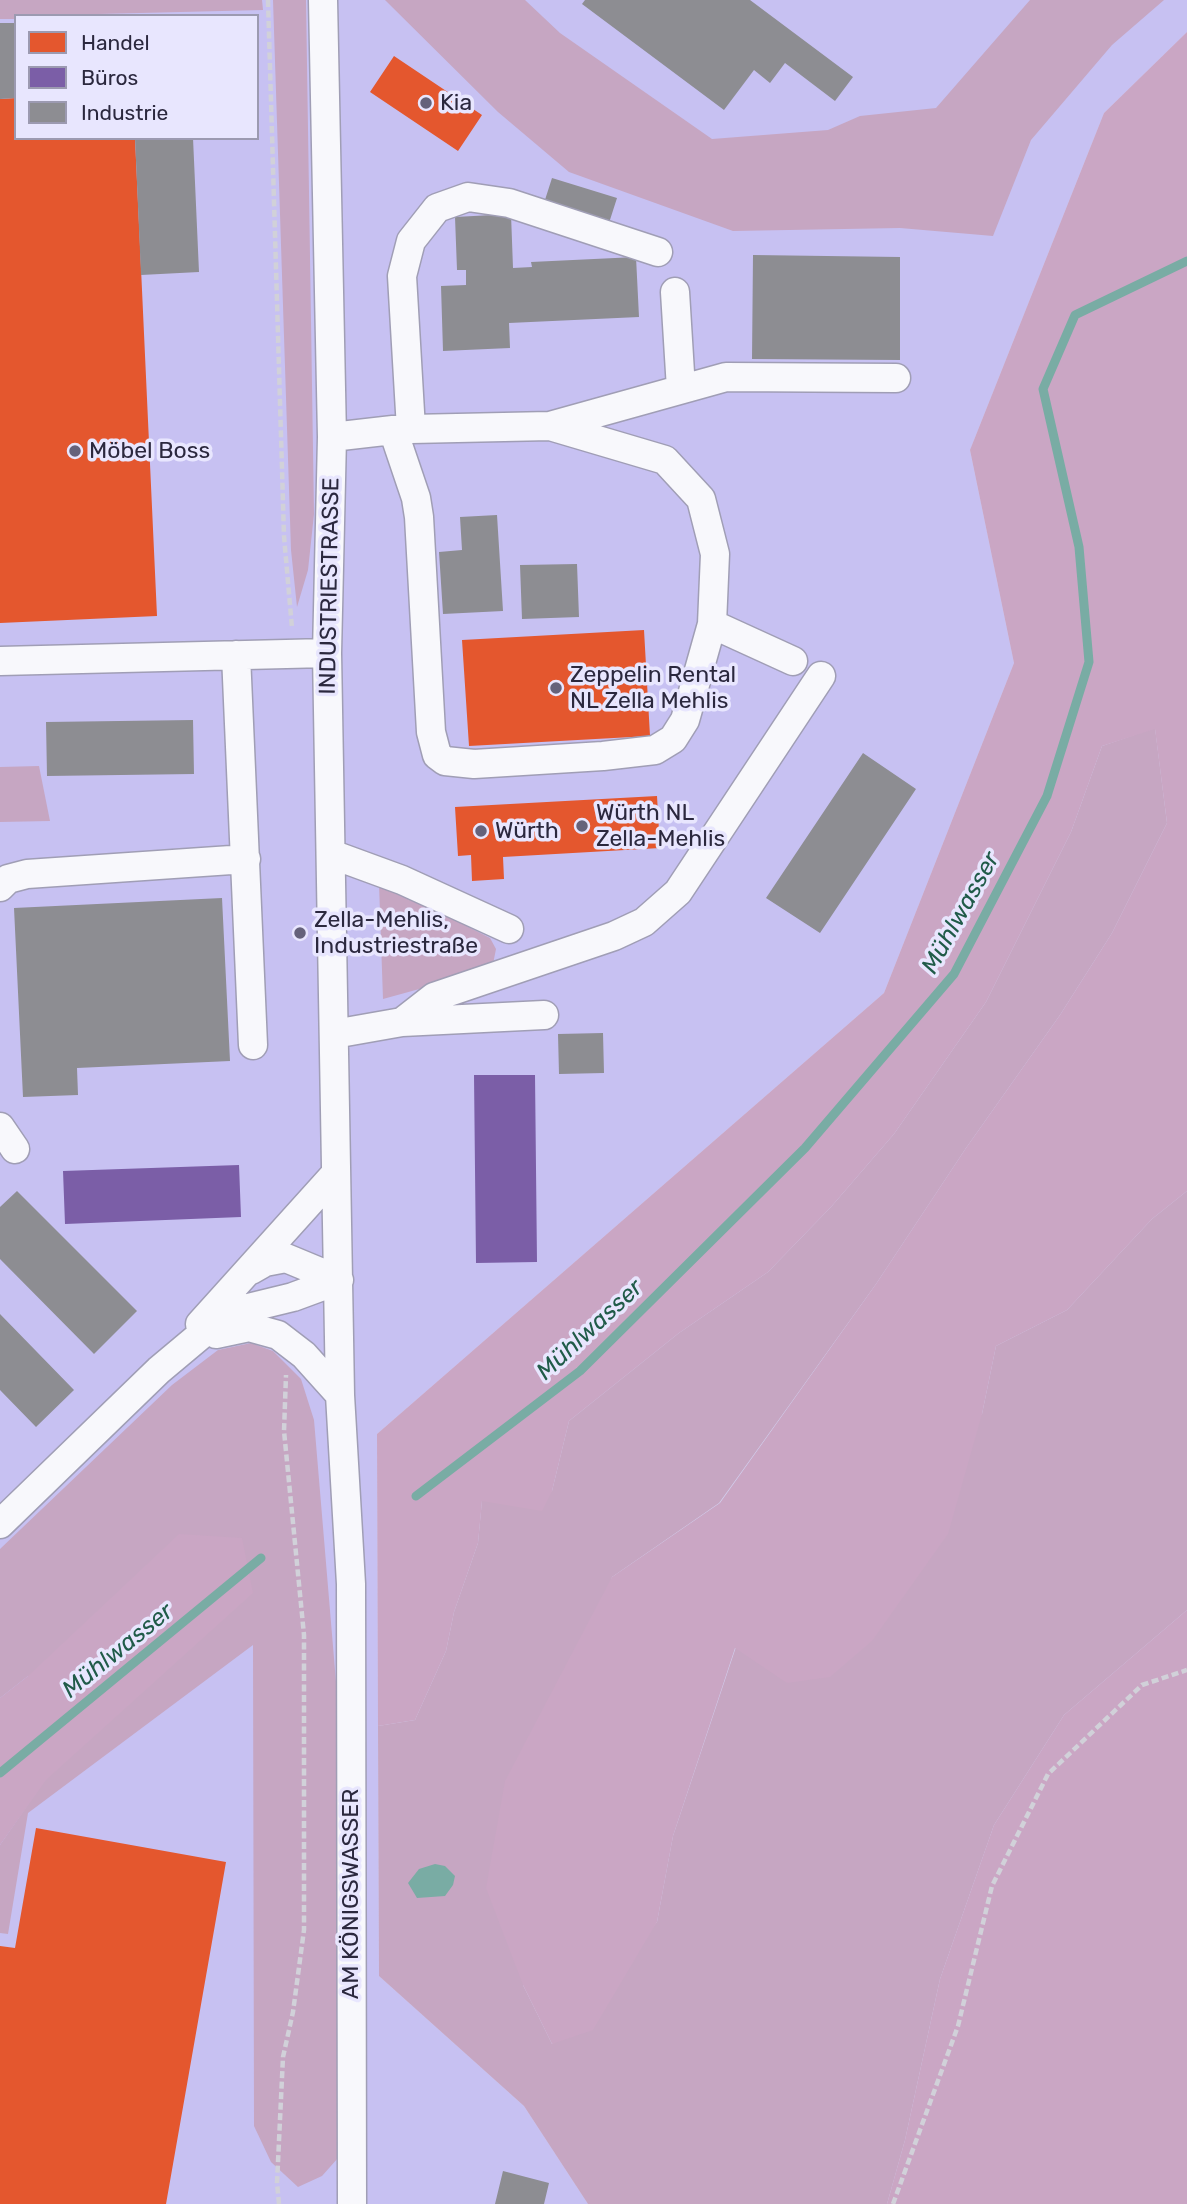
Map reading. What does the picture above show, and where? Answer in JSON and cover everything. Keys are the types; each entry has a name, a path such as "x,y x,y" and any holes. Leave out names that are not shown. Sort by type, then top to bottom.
{"street":[{"name":"INDUSTRIESTRASSE","path":"323,0 332,437 327,653 336,1173 341,1395 351,1584"},
{"path":"550,426 665,460 701,499 715,554 712,624 685,720 673,738 655,750 487,763 445,761 433,747 416,498 402,430 402,276 411,241 437,208 468,197 509,203 658,251"},
{"path":"675,292 681,390"},
{"path":"332,437 402,430 550,426 726,377 896,378"},
{"path":"712,624 793,661"},
{"path":"0,661 327,653"},
{"path":"236,655 253,1045"},
{"path":"402,1022 434,997 614,936 644,922 678,891 821,676"},
{"path":"331,854 402,880 509,929"},
{"path":"0,887 8,879 27,874 246,859"},
{"path":"334,1034 402,1022 544,1014"},
{"path":"159,1370 336,1173"},
{"path":"246,1273 265,1262 286,1258 339,1280"},
{"path":"6,1508 202,1334 232,1315 259,1303 314,1291 339,1280"},
{"path":"159,1370 206,1338 233,1328 250,1327 271,1332 290,1343 341,1395"},
{"name":"AM KÖNIGSWASSER","path":"351,1584 352,2204"}],"path":[{"path":"268,0 284,536 294,654"},
{"path":"279,2204 277,2183 283,2057 293,2012 304,1930 304,1635 284,1431 286,1371"},
{"path":"893,2204 958,2025 992,1886 1048,1774 1142,1685 1187,1670"}],"shaded area":[{"path":"0,0 1187,0 1187,32 1104,113 970,450 1014,663 884,993 377,1434 379,1976 524,2106 588,2204 0,2204"},
{"path":"0,0 262,0 263,10 14,14 14,19 0,19"},
{"path":"273,0 306,0 314,514 308,570 297,607 291,550"},
{"path":"385,0 525,0 560,33 712,139 828,130 860,116 936,108 1030,0 1164,0 1112,45 1031,140 993,236 900,228 733,231 569,172 498,112"},
{"path":"1187,32 1187,1191 1152,1219 1067,1310 996,1346 982,1414 948,1534 872,1641 830,1677 787,1683 735,1648 673,1836 657,1922 593,2030 552,2044 523,1985 486,1888 505,1781 612,1577 720,1503 876,1284 966,1148 1060,1015 1112,933 1167,823 1155,729 1102,746 1071,832 986,1002 894,1134 831,1207 768,1272 679,1333 569,1421 552,1491 542,1511 482,1501 478,1543 454,1612 446,1651 415,1720 378,1726 377,1434 884,993 1014,663 970,450 1104,113"},
{"path":"1155,728 1167,823 1112,933 1060,1015 966,1148 876,1284 719,1503 612,1577 523,1985 552,2044 657,1922 673,1836 736,1647 982,1414 996,1346 1067,1310 1152,1219 1187,1191 1187,1610 1064,1715 994,1825 940,1979 905,2140 887,2204 588,2204 524,2106 379,1976 378,1726 415,1720 446,1651 454,1612 478,1543 482,1500 552,1491 569,1421 679,1333 768,1272 831,1207 894,1134 986,1002 1071,832 1102,746"},
{"path":"39,766 50,821 0,822 0,767"},
{"path":"379,884 490,938 496,949 492,969 383,999"},
{"path":"251,1343 273,1351 301,1379 314,1420 336,1682 341,1965 338,2158 322,2176 298,2187 271,2162 254,2126 253,1645 28,1813 8,1934 0,1933 0,1845 45,1780 28,1676 0,1698 0,1549 172,1385 218,1350"},
{"path":"179,1534 242,1538 253,1593 46,1780 0,1845 0,1698 28,1676"},
{"path":"1187,1610 1187,2204 887,2204 905,2140 940,1979 994,1825 1064,1715"},
{"path":"435,1864 445,1866 455,1876 453,1885 445,1896 417,1898 408,1883 419,1869"}],"building: Handel":[{"name":"Kia","path":"394,56 482,115 458,151 370,92"},
{"name":"Möbel Boss","path":"14,98 14,140 135,140 157,616 0,623 0,99"},
{"name":"Zeppelin Rental NL Zella Mehlis","path":"644,630 650,736 469,746 462,640"},
{"name":"Würth NL Zella-Mehlis","path":"657,796 660,848 503,857 504,879 472,881 471,855 458,856 455,807"},
{"path":"36,1828 226,1862 166,2204 0,2204 0,1946 15,1948"}],"building: Büros":[{"path":"474,1075 535,1075 537,1262 476,1263"},
{"path":"239,1165 241,1217 65,1224 63,1171"}],"building: Industrie":[{"path":"585,0 750,0 853,77 835,101 785,63 770,83 754,70 724,110 582,4"},
{"path":"0,23 14,23 14,98 0,99"},
{"path":"135,140 193,140 199,272 141,275"},
{"path":"552,178 617,198 609,223 544,203"},
{"path":"511,214 513,268 532,267 531,262 636,257 639,317 509,323 510,348 443,351 441,286 466,285 466,270 457,270 455,217"},
{"path":"753,255 900,257 900,360 752,359"},
{"path":"497,515 503,611 443,614 439,552 462,550 460,517"},
{"path":"577,564 579,617 522,619 520,565"},
{"path":"193,720 194,774 47,776 46,722"},
{"path":"863,753 916,789 820,933 766,898"},
{"path":"222,898 230,1061 77,1068 78,1095 23,1097 14,908"},
{"path":"603,1033 604,1073 559,1074 558,1034"},
{"path":"17,1191 137,1311 94,1354 0,1259 0,1207"},
{"path":"0,1314 74,1390 36,1427 0,1390"},
{"path":"503,2171 549,2183 544,2204 495,2204"}],"waterway":[{"name":"Mühlwasser","path":"416,1496 580,1371 805,1148 954,974 1047,796 1089,662 1079,547 1043,389 1075,315 1187,261"},
{"name":"Mühlwasser","path":"0,1773 261,1558"}],"place":[{"name":"Kia","path":"426,103"},
{"name":"Möbel Boss","path":"75,451"},
{"name":"Zeppelin Rental NL Zella Mehlis","path":"556,688"},
{"name":"Würth NL Zella-Mehlis","path":"582,826"},
{"name":"Würth","path":"481,831"},
{"name":"Zella-Mehlis, Industriestraße","path":"300,933"}]}
